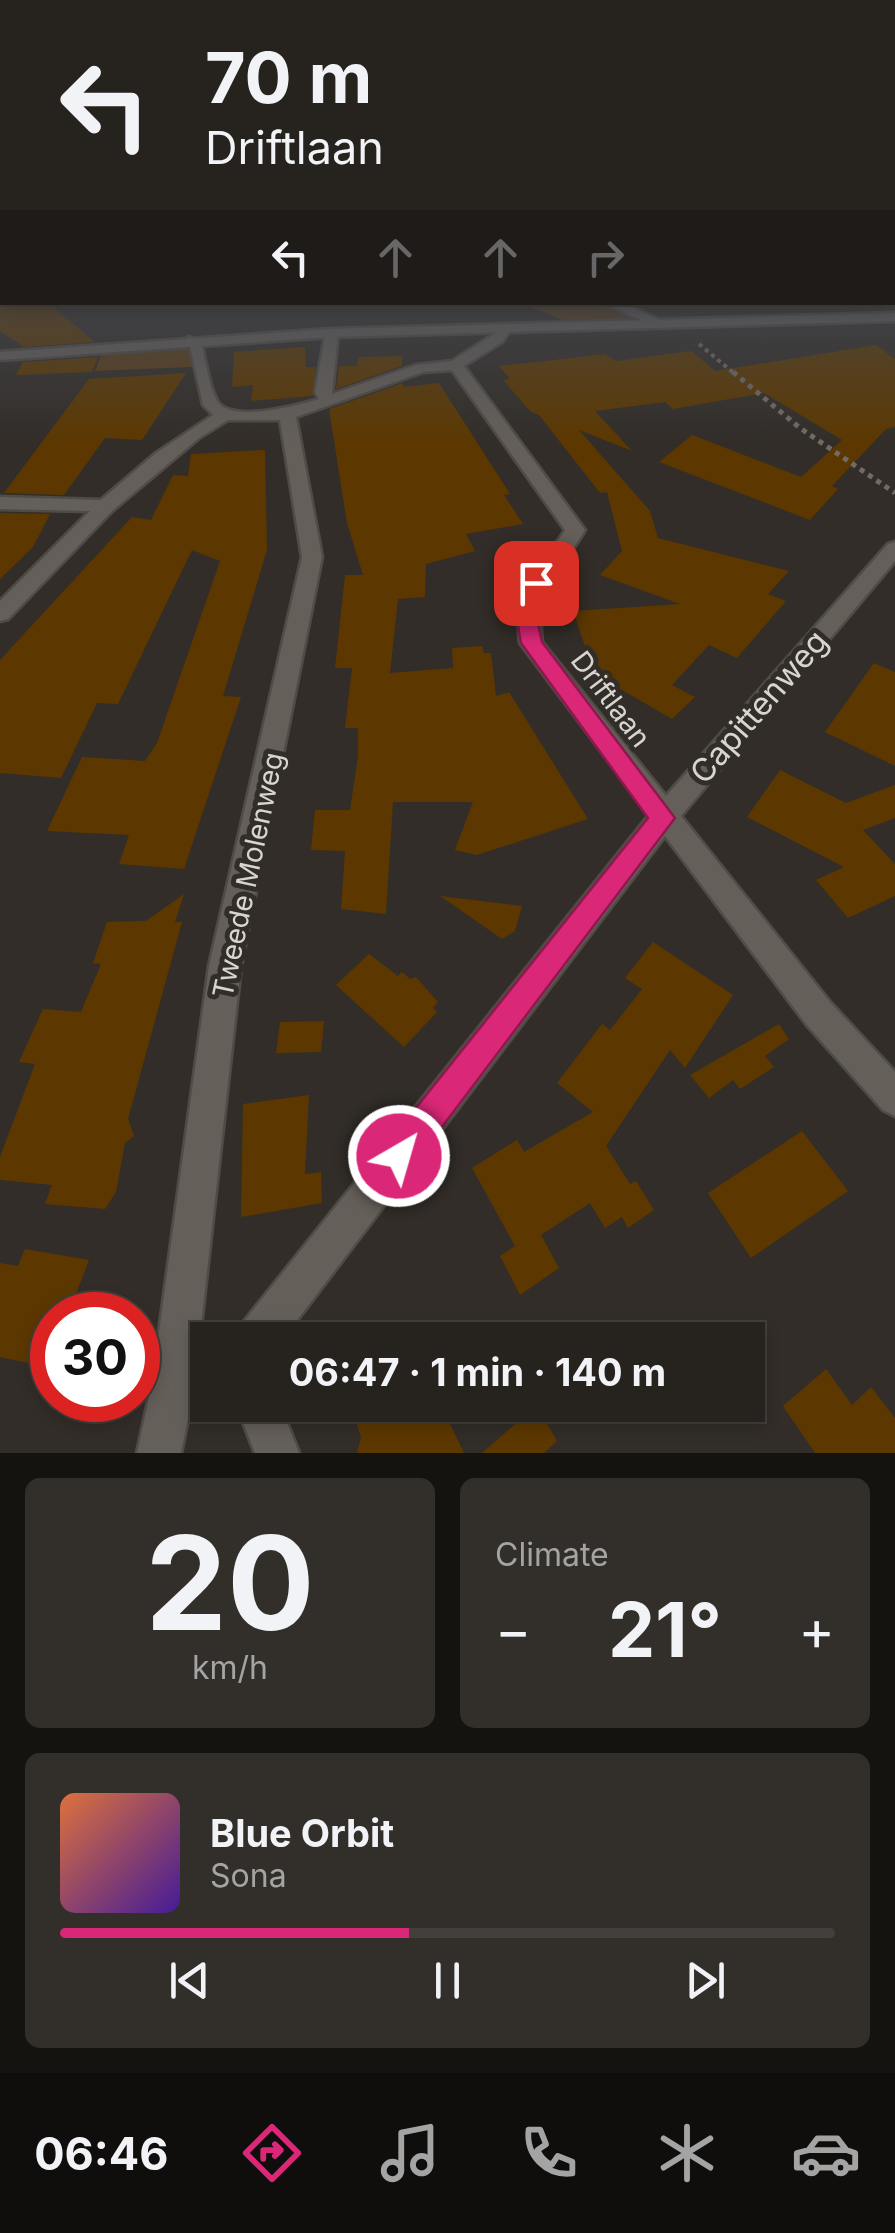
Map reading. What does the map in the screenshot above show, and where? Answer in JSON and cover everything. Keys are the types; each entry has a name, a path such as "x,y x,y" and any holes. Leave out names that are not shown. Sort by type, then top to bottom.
{"street":[{"path":"627,309 663,322"},
{"path":"0,356 332,333 895,317"},
{"path":"0,614 106,506 204,426 224,415 287,415 421,368 456,365 468,353 502,336 506,327"},
{"path":"329,403 323,392 332,333"},
{"path":"193,340 211,406 224,415"},
{"name":"Driftlaan","path":"456,365 575,530 536,583 525,610 532,643 663,818 818,1014 895,1098"},
{"name":"Tweede Molenweg","path":"195,1322 225,966 312,557 287,415"},
{"path":"0,504 106,506"},
{"name":"Capittenweg","path":"270,1322 663,818 895,548"},
{"path":"160,1453 190,1376"},
{"path":"265,1422 277,1453"}],"path":[{"path":"663,322 800,428 895,492"}],"shaded area":[{"path":"536,309 613,309 631,318 567,322"},
{"path":"178,344 191,347 192,367 95,371 103,350"}],"building":[{"path":"0,309 55,309 95,342 24,347 0,331"},
{"path":"876,345 895,359 895,427 886,429 832,486 838,489 810,520 659,462 692,435 801,477 842,440 764,393 673,409 665,402 595,411 632,451 579,430 650,511 658,538 789,571 768,594 786,601 737,658 709,645 672,685 695,697 672,719 608,682 598,685 573,611 680,604 600,575 622,551 607,492 600,493 539,415 530,411 503,380 510,379 499,366 605,354 616,361 692,351 715,371"},
{"path":"305,347 306,367 316,367 313,396 251,401 253,385 232,387 234,352"},
{"path":"402,356 402,366 336,389 339,366 357,366 358,357"},
{"path":"98,357 92,372 16,375 23,362"},
{"path":"186,373 142,440 105,438 64,495 4,493 89,379"},
{"path":"403,383 403,387 439,383 510,494 504,495 523,524 466,534 475,551 426,564 425,597 398,599 390,673 453,668 452,648 482,646 484,653 491,653 496,696 509,692 588,819 477,855 455,850 473,802 393,802 386,914 341,909 345,851 311,850 315,810 350,810 358,756 358,728 345,728 352,668 335,668 345,575 363,575 347,523 329,409"},
{"path":"265,450 267,550 223,696 241,697 184,869 119,864 129,835 47,831 82,757 145,761 157,743 220,561 192,550 118,704 97,703 61,778 0,773 0,660 132,517 151,520 173,475 188,476 191,454"},
{"path":"0,513 50,514 33,547 0,579"},
{"path":"874,663 895,672 895,766 825,732"},
{"path":"780,770 846,803 895,785 895,818 863,830 895,864 895,896 848,918 816,880 844,867 747,817"},
{"path":"184,894 175,922 182,922 128,1119 134,1136 125,1143 116,1192 105,1209 45,1204 52,1185 0,1180 0,1157 35,1064 19,1062 43,1009 81,1012 101,964 93,963 107,922 146,921"},
{"path":"440,896 522,906 515,931 502,939"},
{"path":"653,942 733,995 685,1068 670,1050 606,1146 630,1184 636,1181 654,1210 628,1228 622,1217 605,1228 590,1203 541,1235 559,1268 520,1295 500,1256 515,1246 472,1168 517,1140 524,1152 593,1112 557,1083 602,1024 610,1030 642,989 625,978"},
{"path":"369,954 398,976 402,972 410,979 416,977 438,1002 433,1008 437,1012 404,1047 336,985"},
{"path":"324,1021 321,1052 276,1053 280,1022"},
{"path":"779,1024 789,1039 765,1056 774,1067 740,1089 733,1080 709,1098 690,1075"},
{"path":"309,1095 305,1174 321,1172 322,1203 241,1217 243,1104"},
{"path":"802,1131 848,1191 751,1258 708,1193"},
{"path":"25,1249 89,1260 77,1292 30,1292 30,1363 0,1357 0,1263 18,1266"},
{"path":"826,1369 852,1405 871,1387 895,1418 895,1453 815,1453 783,1406"},
{"path":"449,1422 464,1453 357,1453 361,1437 357,1425"},
{"path":"518,1422 546,1422 557,1441 544,1453 482,1453"}],"route":[{"path":"399,1156 663,818 532,643 525,610 536,583"}]}
